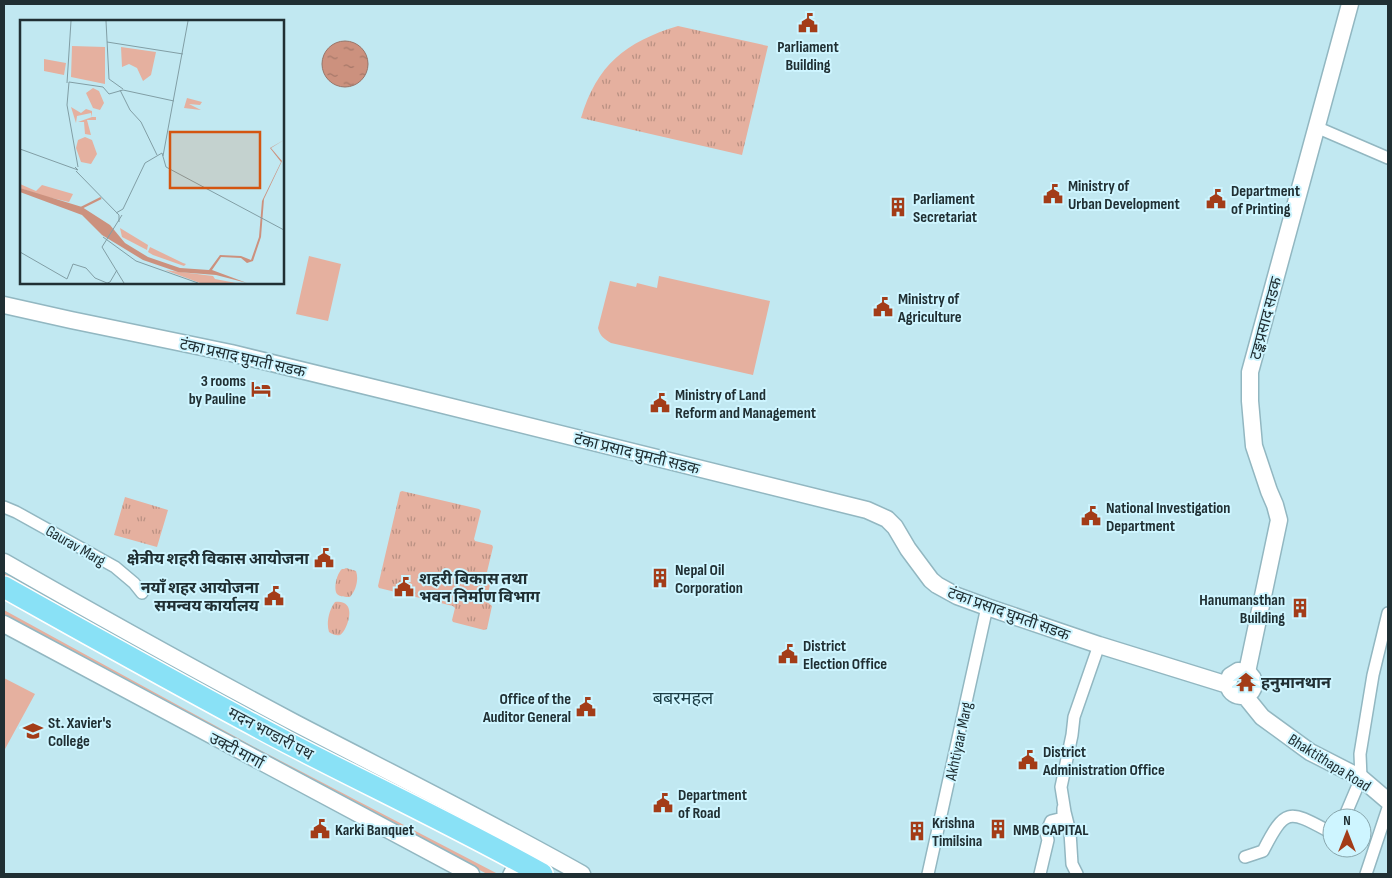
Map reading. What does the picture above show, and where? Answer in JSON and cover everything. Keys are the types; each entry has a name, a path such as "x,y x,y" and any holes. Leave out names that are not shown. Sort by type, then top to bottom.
{"highway":[{"name":"मदन भण्डारी पथ","path":"4,587 285,741 476,838 514,865"},
{"name":"मदन भण्डारी पथ","path":"4,603 118,668 278,753 477,854 542,874"}],"street":[{"name":"टङ्कप्रसाद सडक","path":"1247,672 1278,520 1275,505 1254,446 1250,401 1250,372 1350,4"},
{"path":"1316,126 1388,158"},
{"name":"टंका प्रसाद घुमती सडक","path":"4,305 259,360 411,396 867,510 888,519 922,569 937,585 957,596 1099,645 1228,685"},
{"name":"Gaurav Marg","path":"4,507 24,516 115,568 134,583 142,593"},
{"path":"4,562 150,645 293,722 514,865 582,874"},
{"name":"Akhtiyaar Marg","path":"928,874 987,607"},
{"path":"1348,808 1361,778 1360,754 1373,675 1388,613"},
{"name":"उक्टी मार्गा","path":"4,624 471,874"},
{"path":"1077,874 1072,864 1070,832 1061,787 1074,717 1099,645"},
{"path":"1228,685 1230,676 1234,673 1242,670 1251,674 1254,682 1252,691 1245,696"},
{"name":"Bhaktithapa Road","path":"1228,685 1232,693 1240,697 1245,696 1262,717 1310,752 1361,778 1388,801"},
{"path":"1040,874 1048,840 1046,833 1051,821 1063,818 1063,798"},
{"path":"1366,874 1388,808"},
{"path":"1245,857 1263,852 1278,825 1286,817 1294,815 1322,827"}],"green space":[{"path":"678,26 768,46 742,155 581,118 595,84 616,58 628,48 643,40"},
{"path":"309,256 341,264 328,321 296,314"},
{"path":"659,276 770,301 753,375 611,343 603,337 598,328 610,281 636,287 637,283 657,288"},
{"path":"400,492 481,511 474,539 493,547 487,572 492,577 486,601 492,606 487,629 484,630 453,622 455,608 453,606 379,588"},
{"path":"125,497 168,510 157,547 114,535"},
{"path":"346,568 356,571 357,574 354,592 350,597 338,595 335,589 339,574 342,569"},
{"path":"4,573 186,674 485,830 484,833 184,677 4,577"},
{"path":"335,602 343,602 349,611 348,623 340,635 334,635 329,632 328,628 331,609"},
{"path":"4,610 256,748 498,874 487,874 4,616"},
{"path":"4,678 35,694 5,749 4,749"}],"water":[{"path":"345,41 358,45 364,51 368,64 364,77 358,83 345,87 332,83 326,77 322,64 326,51 332,45"}],"place":[{"name":"Parliament Building","path":"808,23"},
{"name":"Ministry of Urban Development","path":"1053,194"},
{"name":"Department of Printing","path":"1216,199"},
{"name":"Parliament Secretariat","path":"898,207"},
{"name":"Ministry of Agriculture","path":"883,307"},
{"name":"3 rooms by Pauline","path":"261,389"},
{"name":"Ministry of Land Reform and Management","path":"660,403"},
{"name":"National Investigation Department","path":"1091,516"},
{"name":"क्षेत्रीय शहरी विकास आयोजना","path":"324,558"},
{"name":"Nepal Oil Corporation","path":"660,578"},
{"name":"शहरी बिकास तथा भवन निर्माण विभाग","path":"404,587"},
{"name":"नयाँ शहर आयोजना समन्वय कार्यालय","path":"274,596"},
{"name":"Hanumansthan Building","path":"1300,608"},
{"name":"District Election Office","path":"788,654"},
{"name":"हनुमानथान","path":"1246,682"},
{"name":"Office of the Auditor General","path":"586,707"},
{"name":"St. Xavier's College","path":"33,731"},
{"name":"District Administration Office","path":"1028,760"},
{"name":"Department of Road","path":"663,803"},
{"name":"Karki Banquet","path":"320,829"},
{"name":"NMB CAPITAL","path":"998,829"},
{"name":"Krishna Timilsina","path":"917,831"}],"district":[{"name":"बबरमहल","path":"683,698"}]}
